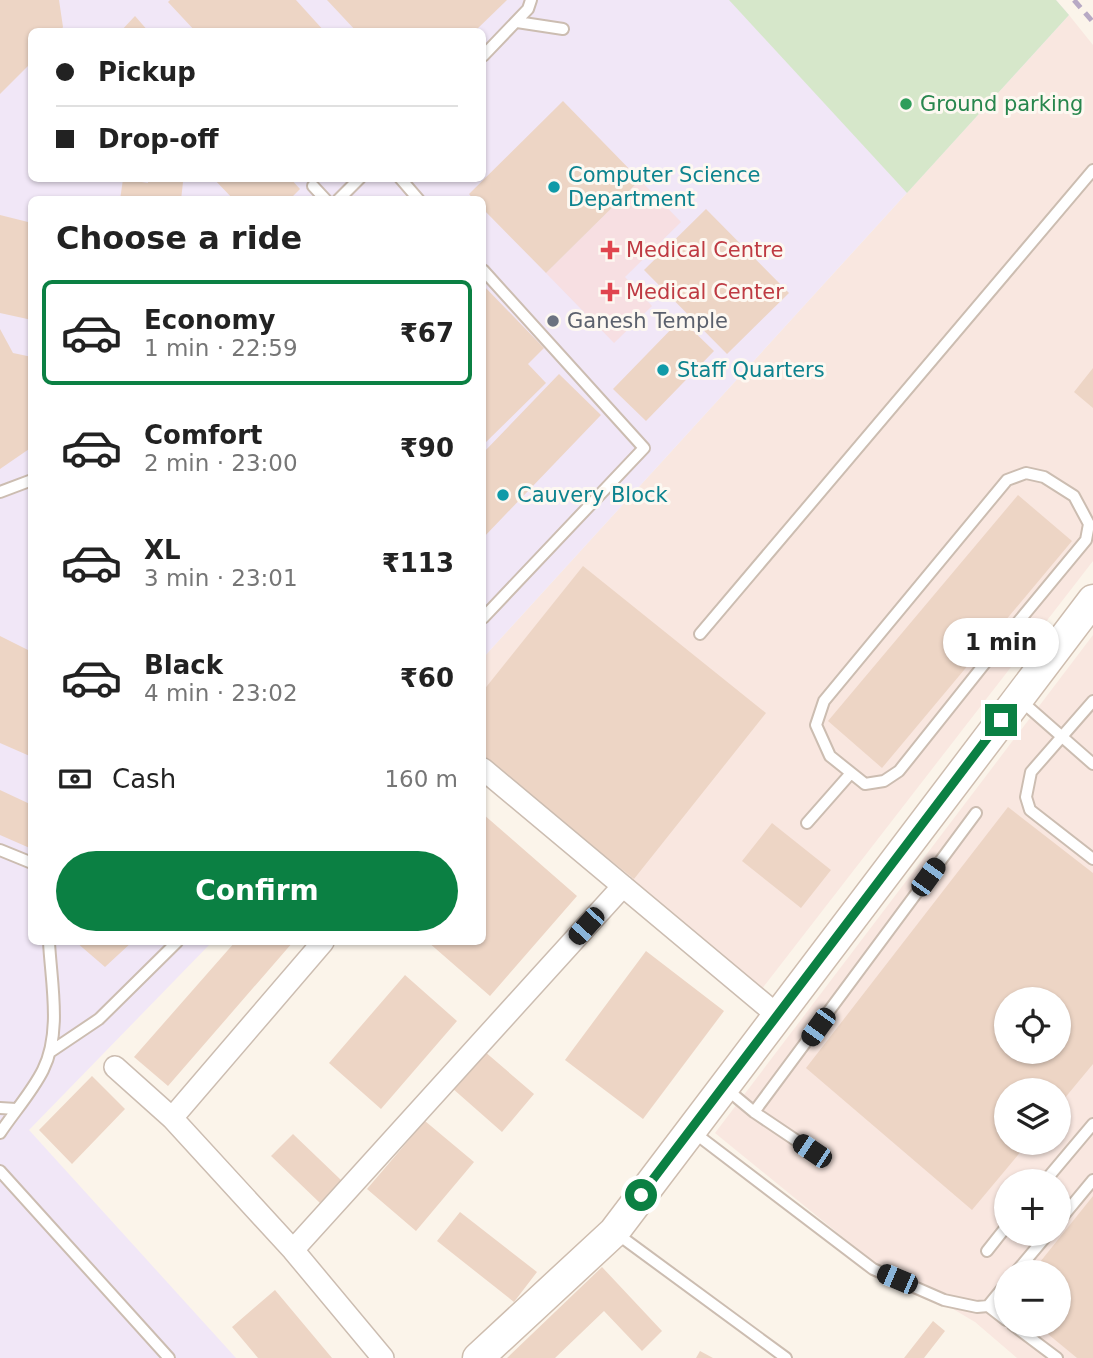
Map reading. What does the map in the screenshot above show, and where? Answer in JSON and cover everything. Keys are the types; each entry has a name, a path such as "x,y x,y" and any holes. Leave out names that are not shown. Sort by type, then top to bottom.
{"street":[{"path":"478,1358 614,1232 1093,600"},
{"path":"486,772 777,1015"},
{"path":"293,1250 623,886"},
{"path":"172,1118 320,945"},
{"path":"115,1067 172,1118 293,1250 383,1358"}],"lane":[{"path":"486,53 517,22 528,9 531,0"},
{"path":"517,22 563,29"},
{"path":"700,634 1093,170"},
{"path":"342,196 356,182"},
{"path":"403,182 416,196"},
{"path":"313,186 322,196"},
{"path":"486,273 645,448 486,615"},
{"path":"1026,473 1044,477 1073,496 1089,524 1086,540 1009,633 899,771 884,781 865,784 830,756 816,725 824,701 1007,480 1026,473"},
{"path":"0,492 28,482"},
{"path":"1009,633 1046,661"},
{"path":"1017,698 1093,764"},
{"path":"1093,701 1031,772 1026,797 1030,810 1093,859"},
{"path":"807,823 851,773"},
{"path":"754,1112 976,813"},
{"path":"0,850 28,860"},
{"path":"0,1133 35,1083 50,1052 54,1016 49,945"},
{"path":"50,1052 108,1012 174,945"},
{"path":"723,1087 754,1112 812,1151"},
{"path":"0,1108 16,1109"},
{"path":"1055,1169 1093,1124"},
{"path":"690,1130 873,1269 944,1300 977,1307 988,1306 994,1311"},
{"path":"0,1171 169,1358"},
{"path":"1071,1207 1093,1180"},
{"path":"614,1232 786,1358"},
{"path":"987,1251 994,1242"},
{"path":"1026,1260 1038,1246"},
{"path":"988,1306 994,1299"},
{"path":"1029,1337 1057,1358"}],"shaded area":[{"path":"0,0 1056,0 1069,15 486,655 486,196 28,196 28,945 209,945 29,1130 236,1358 0,1358"},
{"path":"1069,15 1093,45 1093,561 758,994 486,765 486,655"},
{"name":"Medical Centre","path":"640,180 681,222 625,277 652,306 614,343 546,273"},
{"path":"1093,635 1093,1358 1017,1358 975,1322 872,1261 715,1133"}],"green space":[{"name":"Ground parking","path":"729,0 1056,0 1069,15 907,193"}],"building":[{"path":"0,0 59,0 62,28 28,28 28,66 0,94"},
{"path":"296,0 321,28 192,28 168,2"},
{"path":"327,0 507,0 478,28 353,28"},
{"path":"135,16 146,28 124,28"},
{"name":"Computer Science Department","path":"563,101 640,180 546,273 486,212 486,196 469,194 481,182 486,182 486,177"},
{"path":"123,182 183,182 181,196 121,196"},
{"path":"217,182 294,182 300,189 293,196 230,196"},
{"path":"706,209 789,293 727,354 644,270"},
{"path":"0,215 28,222 28,319 0,313"},
{"path":"486,288 544,348 528,364 546,383 486,442"},
{"name":"Staff Quarters","path":"681,319 714,351 646,421 613,389"},
{"path":"0,329 13,353 28,356 28,450 0,469"},
{"path":"1093,368 1093,408 1074,392"},
{"name":"Cauvery Block","path":"559,374 601,415 486,535 486,450"},
{"path":"1018,495 1072,541 882,768 828,721"},
{"path":"583,566 766,713 634,879 486,760 486,687"},
{"path":"0,636 28,650 28,755 0,743"},
{"path":"0,790 28,803 28,847 0,835"},
{"path":"1008,807 1093,873 1093,1064 1071,1091 1071,1078 994,1078 994,1155 1018,1155 1006,1169 994,1169 994,1184 972,1210 806,1068"},
{"path":"486,817 577,896 490,996 431,945 486,945"},
{"path":"772,823 831,870 801,908 742,861"},
{"path":"79,945 129,945 105,967"},
{"path":"232,945 290,945 168,1086 134,1057"},
{"path":"646,951 724,1011 643,1119 565,1060"},
{"path":"405,975 457,1021 381,1109 329,1063"},
{"path":"484,1051 534,1094 502,1132 452,1088"},
{"path":"92,1076 125,1109 72,1164 39,1130"},
{"path":"425,1121 474,1162 416,1231 367,1189"},
{"path":"293,1134 341,1180 320,1203 271,1156"},
{"path":"1093,1196 1093,1358 1077,1358 1052,1337 1071,1337 1071,1260 1042,1260 1053,1246 1071,1246 1071,1223"},
{"path":"460,1212 537,1272 514,1302 437,1241"},
{"path":"602,1267 662,1331 642,1351 604,1311 555,1358 507,1358"},
{"path":"275,1290 332,1358 258,1358 232,1327"},
{"path":"933,1321 945,1331 924,1358 904,1358"},
{"path":"700,1351 713,1358 696,1358"}],"railway":[{"path":"1074,0 1093,22"}],"place":[{"name":"Ground parking","path":"906,104"},
{"name":"Computer Science Department","path":"554,187"},
{"name":"Medical Centre","path":"610,250"},
{"name":"Medical Center","path":"610,292"},
{"name":"Ganesh Temple","path":"553,321"},
{"name":"Staff Quarters","path":"663,370"},
{"name":"Cauvery Block","path":"503,495"}],"route":[{"path":"641,1195 1001,720"}]}
